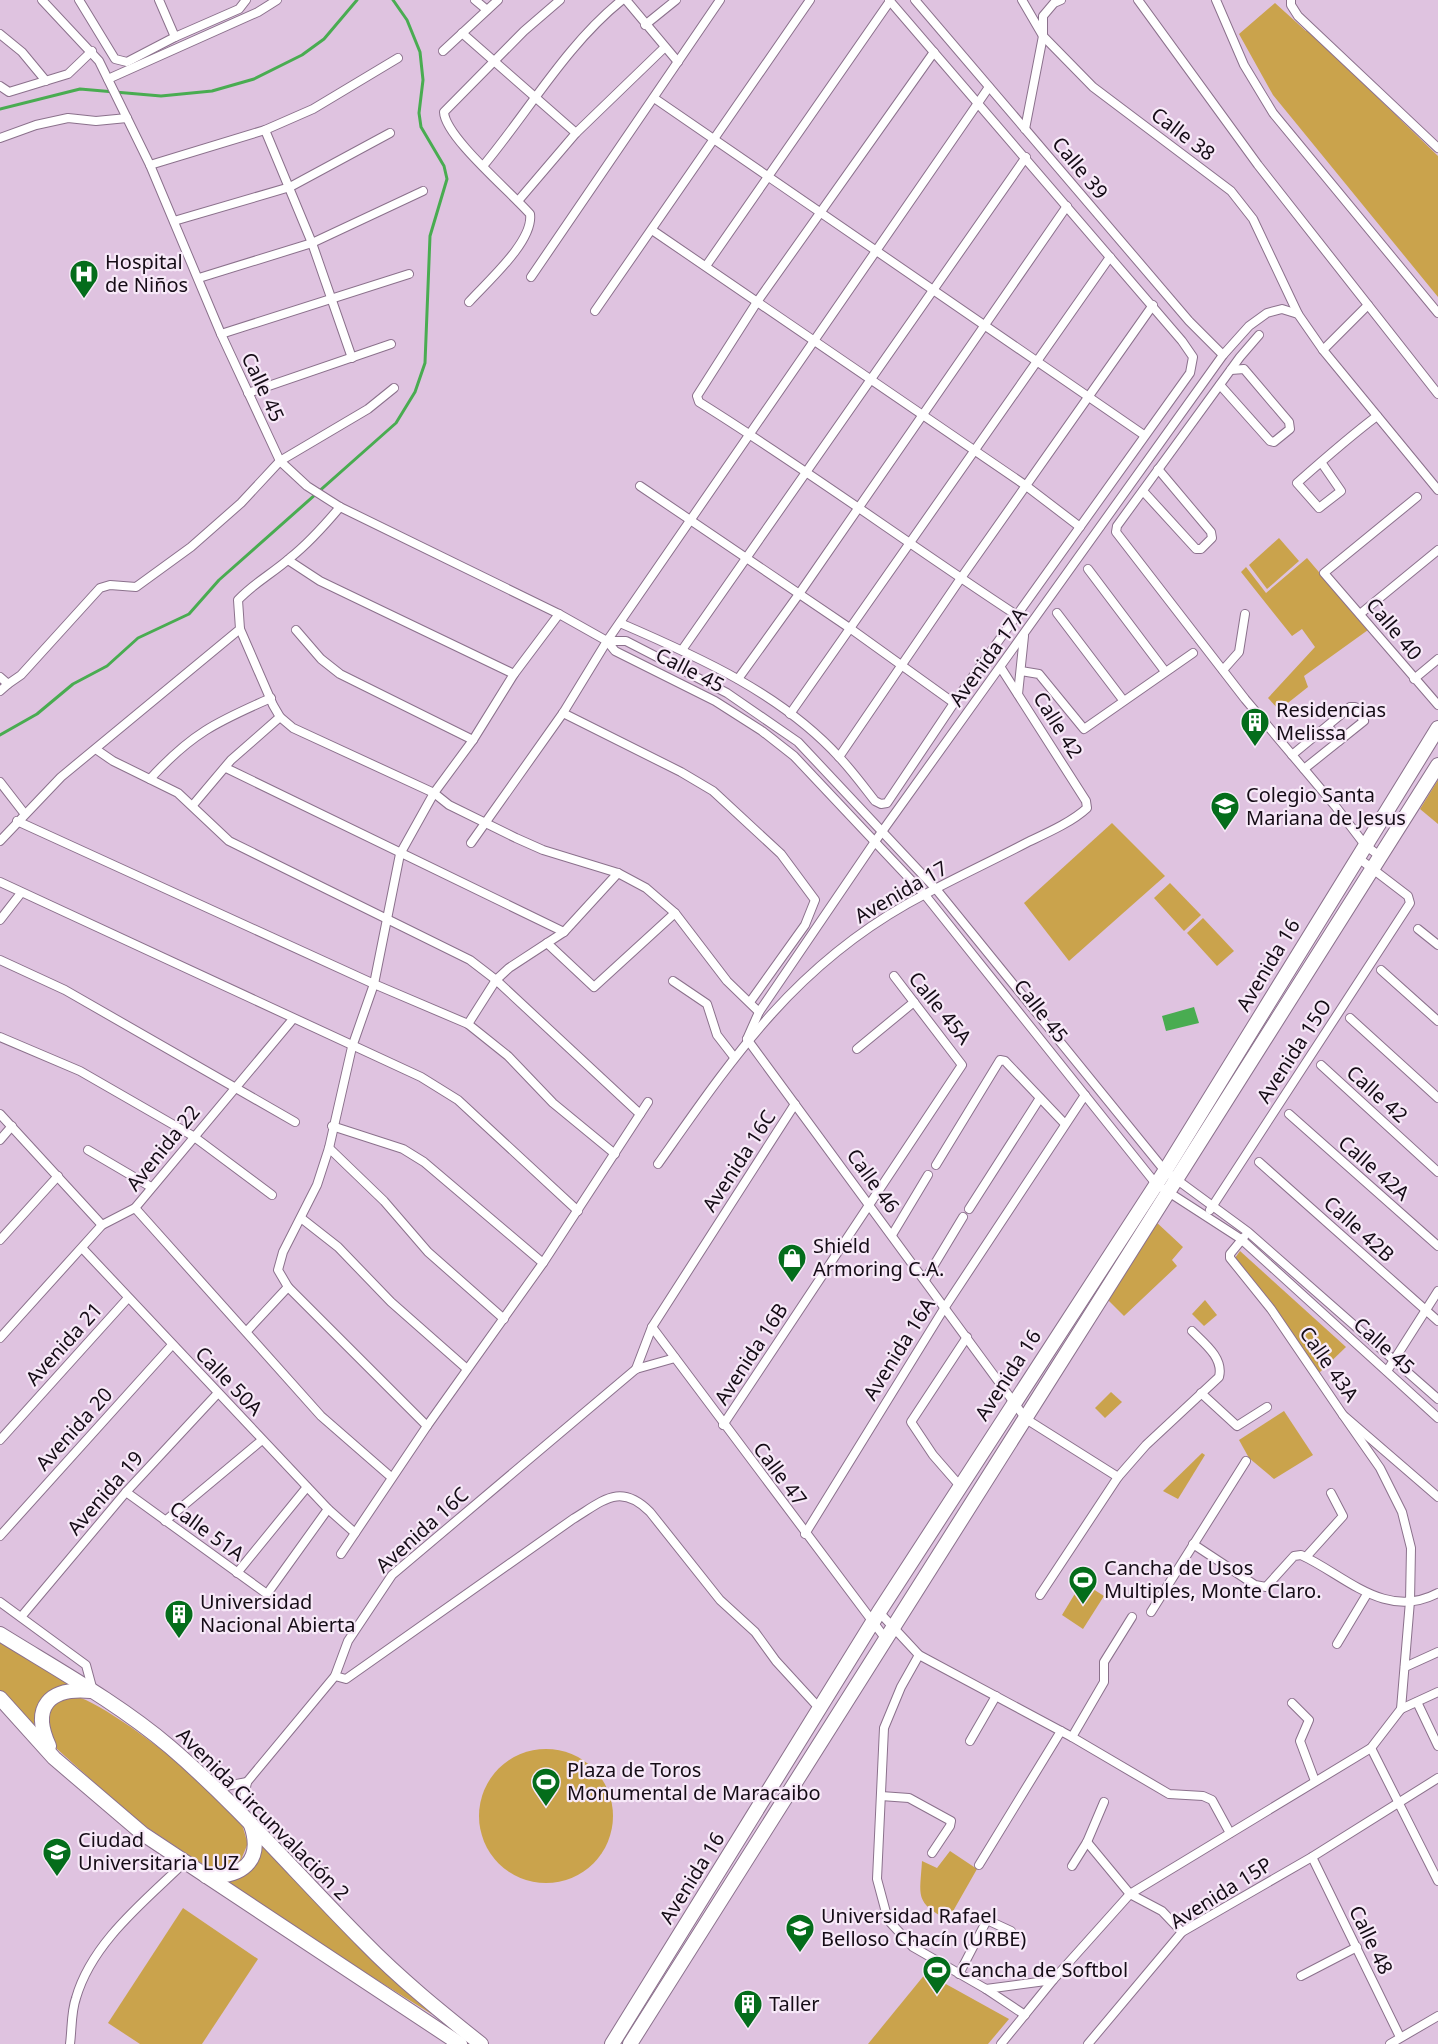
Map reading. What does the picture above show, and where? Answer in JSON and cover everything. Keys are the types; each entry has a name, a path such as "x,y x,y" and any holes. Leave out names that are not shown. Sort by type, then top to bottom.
{"highway":[{"name":"Avenida 16","path":"612,2044 875,1618 1165,1171 1438,728"},
{"name":"Avenida 16","path":"630,2044 885,1638 1178,1181 1438,765"},
{"name":"Avenida Circunvalación 2","path":"0,1635 93,1691 159,1738 215,1788 366,1945 481,2044"},
{"path":"54,1758 41,1730 42,1711 59,1694 74,1690 93,1691"},
{"path":"0,1698 54,1758 143,1834 460,2044"},
{"path":"206,1876 235,1874 251,1860 255,1846 245,1818"}],"street":[{"name":"Calle 45","path":"42,0 92,51 108,79 150,165 221,334 280,461 307,486 339,507 559,614 607,641 615,651 715,701 762,731 794,756 876,840 925,895 1156,1184 1241,1239 1438,1418"},
{"path":"79,0 115,59 121,62 127,62 175,37 238,9 246,0"},
{"path":"159,0 175,37"},
{"path":"108,79 258,12 278,0"},
{"path":"475,0 487,10"},
{"path":"443,51 498,0"},
{"path":"469,302 525,238 532,225 530,214 460,141 443,115 449,104 495,62 524,31 560,0"},
{"path":"483,165 594,23 624,0 678,62"},
{"path":"645,25 676,0"},
{"path":"531,277 720,0"},
{"path":"595,311 810,0"},
{"name":"Calle 39","path":"915,0 1189,321 1223,355"},
{"name":"Calle 38","path":"1022,0 1043,36 1093,87 1231,191 1253,219 1298,314 1323,350 1438,490"},
{"path":"1138,0 1258,165 1438,394"},
{"path":"1216,0 1244,65 1273,113 1438,313"},
{"path":"1291,0 1291,5 1298,16 1438,148"},
{"path":"620,623 682,650 738,679 790,714 839,757 875,801 881,804 887,803 954,703 1190,373 1193,357 1153,305 890,1 706,266"},
{"path":"1025,129 1043,36 1043,15 1056,1"},
{"path":"462,33 576,133"},
{"path":"0,34 22,52 46,81"},
{"path":"518,201 576,133 664,48"},
{"path":"0,86 9,92 68,74 92,51"},
{"path":"934,52 757,302 697,396 699,402 808,471 858,509 1018,616"},
{"path":"150,165 265,130 313,109 398,58"},
{"path":"471,843 563,713 607,641 989,87"},
{"path":"654,98 1144,435"},
{"path":"0,138 36,125 68,118 96,121 127,118"},
{"path":"265,130 312,243 352,358"},
{"path":"174,221 290,187 390,133"},
{"path":"682,650 1026,157"},
{"path":"199,278 312,243 423,191"},
{"path":"738,679 1066,206"},
{"path":"652,230 1025,485 1080,527"},
{"path":"790,714 1110,257"},
{"path":"221,334 409,274"},
{"path":"839,757 1025,485 1153,305"},
{"path":"1323,350 1368,305"},
{"name":"Avenida 17A","path":"747,1039 759,1012 876,840 1223,355 1249,326 1275,309 1291,310 1298,314"},
{"path":"1259,335 1230,370 1158,469 1117,526 1116,532 1245,699 1365,845 1381,857"},
{"path":"248,393 391,344"},
{"path":"1220,385 1270,441 1274,442 1290,429 1289,422 1244,369 1230,370"},
{"path":"0,691 21,675 96,591 110,585 136,587 191,548 241,504 280,461 368,409 394,388"},
{"path":"1320,462 1341,491 1319,508 1297,483 1320,462 1377,416"},
{"path":"1143,491 1196,549 1201,549 1212,538 1211,532 1158,469"},
{"path":"640,486 851,629 954,703"},
{"name":"Calle 40","path":"1417,497 1324,573 1438,705"},
{"path":"339,507 315,537 288,560 254,583 238,600 240,629 280,717 294,728 434,792 456,809 543,850 618,873 646,888 675,914 727,981 759,1012"},
{"path":"1360,614 1438,550"},
{"path":"288,560 320,581 514,674"},
{"path":"1088,569 1164,670"},
{"path":"1057,613 1123,700"},
{"path":"427,1426 288,1287 278,1270 283,1252 317,1185 328,1148 352,1047 374,984 400,854 434,792 473,740 514,674 559,614"},
{"path":"1223,670 1239,652 1245,614"},
{"path":"0,841 20,817 61,777 97,750 150,702 240,629"},
{"path":"296,630 321,659 340,674 473,740"},
{"path":"1018,694 1024,636"},
{"name":"Calle 45","path":"607,641 626,641 748,705 798,742 884,830 936,889 1165,1171 1248,1232 1438,1399"},
{"path":"1021,670 1039,674 1084,729 1164,670 1193,653"},
{"path":"1414,679 1438,659"},
{"name":"Calle 42","path":"1001,668 1086,801"},
{"path":"0,677 8,684"},
{"path":"150,779 188,741 212,724 271,698"},
{"path":"1292,755 1352,706 1364,718 1304,769"},
{"path":"563,713 681,772 713,791 781,854 815,900 804,925 750,1002"},
{"path":"193,805 231,760 280,717"},
{"path":"1328,726 1339,741"},
{"path":"97,750 193,805 229,841 470,960 496,980 640,1114"},
{"path":"226,768 564,932"},
{"path":"0,782 20,817 374,984 468,1024 508,1056 553,1103 615,1154"},
{"name":"Avenida 17","path":"747,1039 793,990 864,930 936,889 1086,810 1086,801"},
{"path":"1357,857 1373,869"},
{"name":"Avenida 15O","path":"1206,1216 1410,903 1408,896 1373,869"},
{"path":"468,1024 496,980 564,932 618,873"},
{"path":"0,882 352,1047 422,1077 458,1100 578,1211"},
{"path":"0,920 21,893"},
{"path":"547,943 594,987 675,914"},
{"path":"1418,929 1436,940"},
{"path":"0,960 65,990 295,1122"},
{"path":"1381,970 1438,1022"},
{"name":"Calle 45A","path":"894,976 961,1060"},
{"path":"672,981 708,1004 717,1035 734,1057"},
{"path":"857,1049 914,1002"},
{"path":"1350,1018 1438,1098"},
{"name":"Avenida 22","path":"0,1338 83,1249 102,1225 135,1208 293,1019"},
{"path":"0,1037 80,1071 194,1136 272,1195"},
{"path":"658,1164 747,1039"},
{"name":"Calle 46","path":"747,1039 1026,1419"},
{"name":"Avenida 16B","path":"723,1425 960,1068 961,1060"},
{"path":"936,1165 1000,1060 1005,1061 1065,1124"},
{"name":"Calle 42","path":"1321,1065 1438,1172"},
{"name":"Avenida 16A","path":"805,1534 945,1306 1085,1095"},
{"path":"969,1209 1040,1098"},
{"path":"341,1554 391,1477 543,1263 648,1102"},
{"name":"Avenida 16C","path":"245,1818 247,1782 335,1676 348,1641 392,1575 636,1369 652,1327 795,1104"},
{"path":"0,1113 102,1225"},
{"name":"Calle 42A","path":"1289,1114 1438,1246"},
{"path":"0,1140 12,1126"},
{"path":"332,1126 403,1149 424,1162 543,1263"},
{"path":"328,1148 384,1201 428,1252 504,1319"},
{"path":"88,1150 151,1187"},
{"name":"Calle 42B","path":"1259,1162 1438,1321"},
{"path":"892,1235 928,1175"},
{"path":"0,1240 58,1176"},
{"path":"135,1208 247,1330 321,1416 391,1477"},
{"path":"925,1280 963,1217"},
{"path":"301,1218 338,1247 391,1302 467,1369"},
{"path":"1241,1239 1248,1232"},
{"name":"Calle 43A","path":"1241,1239 1230,1254 1230,1258 1270,1309 1344,1415 1438,1497"},
{"name":"Calle 50A","path":"83,1249 328,1509 355,1533"},
{"path":"247,1330 288,1287"},
{"path":"1387,1371 1438,1291"},
{"name":"Avenida 21","path":"0,1440 128,1298"},
{"name":"Calle 47","path":"652,1327 805,1534 875,1618 885,1638"},
{"path":"1040,1595 1118,1477 1146,1445 1219,1377 1219,1364 1213,1352 1192,1331"},
{"path":"960,1486 933,1455 911,1422 967,1337"},
{"name":"Avenida 20","path":"0,1536 172,1345"},
{"path":"636,1369 675,1358"},
{"name":"Avenida 19","path":"21,1617 126,1492 218,1393"},
{"path":"1201,1393 1237,1426 1266,1407"},
{"path":"1344,1415 1380,1468 1402,1512 1411,1548 1410,1601 1401,1709"},
{"path":"1026,1419 1118,1477"},
{"path":"165,1521 262,1440"},
{"path":"1151,1612 1246,1461"},
{"path":"237,1573 307,1487"},
{"name":"Calle 51A","path":"126,1492 269,1594 328,1509"},
{"path":"1306,1557 1343,1518 1344,1514 1331,1493"},
{"path":"335,1676 346,1679 573,1519 603,1500 623,1494 638,1500 650,1512 720,1600 755,1632 776,1661 820,1709"},
{"path":"1193,1544 1255,1585 1266,1587 1294,1556 1306,1557 1367,1594 1410,1601 1438,1593"},
{"path":"1337,1644 1367,1594"},
{"path":"0,1602 86,1665 93,1691"},
{"path":"1072,1737 1104,1682 1104,1662 1132,1617"},
{"path":"875,1618 894,1626 919,1655 1072,1737 1169,1794 1203,1796 1212,1800 1230,1833"},
{"path":"1405,1667 1438,1652"},
{"path":"919,1655 901,1687 884,1728 877,1879 888,1920 913,1947 986,1989 1025,2015"},
{"path":"1002,2044 1053,1980 1130,1894 1371,1748 1401,1709 1438,1692"},
{"path":"970,1741 996,1696"},
{"path":"1417,1702 1436,1736 1438,1746"},
{"path":"1292,1703 1309,1720 1300,1741 1316,1781"},
{"path":"979,1865 1061,1731"},
{"path":"1371,1748 1438,1881"},
{"name":"Avenida 15P","path":"1088,2044 1182,1932 1312,1857 1438,1778"},
{"path":"215,1788 247,1782"},
{"path":"881,1796 909,1798 951,1821 932,1853"},
{"path":"1072,1866 1087,1842 1104,1802"},
{"path":"1087,1842 1130,1894 1162,1911 1182,1932"},
{"name":"Calle 48","path":"1312,1857 1400,2037"},
{"path":"70,2044 75,1999 92,1959 124,1922 185,1862"},
{"path":"959,1974 987,1920 1011,1931"},
{"path":"1301,1976 1357,1947"},
{"path":"986,1989 1053,1980"},
{"path":"1390,2044 1438,2016"}],"shaded area":[{"path":"1275,3 1306,31 1309,28 1325,43 1323,46 1327,44 1341,62 1438,156 1438,297 1273,95 1239,34"},
{"path":"1279,538 1299,561 1267,589 1249,565"},
{"path":"1307,558 1368,630 1304,676 1308,687 1279,710 1268,698 1315,647 1302,629 1292,636 1241,572 1246,567 1266,593"},
{"path":"1438,780 1438,824 1420,809"},
{"path":"1112,823 1165,876 1069,961 1024,903"},
{"path":"1170,883 1201,915 1184,931 1154,898"},
{"path":"1203,918 1234,951 1217,966 1187,933"},
{"path":"1194,1007 1199,1023 1166,1031 1162,1016"},
{"path":"1154,1220 1183,1247 1172,1260 1177,1266 1124,1316 1105,1297"},
{"path":"1240,1251 1346,1347 1319,1373 1235,1258"},
{"path":"1205,1300 1217,1315 1204,1326 1192,1314"},
{"path":"1111,1392 1122,1402 1105,1418 1095,1408"},
{"path":"1284,1411 1313,1455 1274,1479 1249,1458 1239,1440"},
{"path":"1202,1453 1205,1455 1178,1499 1163,1491"},
{"name":"Cancha de Usos Multiples, Monte Claro.","path":"1082,1582 1104,1596 1083,1629 1062,1615"},
{"path":"0,1639 72,1683 48,1693 43,1698 37,1711 34,1730 0,1692"},
{"path":"75,1696 113,1715 162,1750 228,1808 241,1824 248,1843 238,1867 214,1871 193,1858 136,1820 56,1748 47,1730 47,1715 56,1703"},
{"name":"Plaza de Toros Monumental de Maracaibo","path":"546,1749 572,1754 593,1769 608,1790 613,1816 608,1842 593,1863 572,1878 546,1883 520,1878 499,1863 484,1842 479,1816 484,1790 499,1769 520,1754"},
{"path":"259,1841 354,1942 433,2015 222,1883 238,1878 248,1870"},
{"path":"950,1851 977,1869 948,1920 924,1903 920,1882 922,1861 937,1868"},
{"path":"183,1908 258,1959 202,2044 140,2044 108,2023"},
{"name":"Cancha de Softbol","path":"926,1973 1009,2019 988,2044 868,2044"}],"waterway":[{"path":"0,109 80,89 161,96 212,91 254,79 302,55 324,39 357,0"},
{"path":"0,735 37,714 73,684 107,666 138,638 189,614 219,580 396,423 415,392 425,363 430,236 447,179 444,166 421,127 419,113 423,80 420,52 407,20 393,0"}],"place":[{"name":"Hospital de Niños","path":"84,300"},
{"name":"Residencias Melissa","path":"1255,748"},
{"name":"Colegio Santa Mariana de Jesus","path":"1225,832"},
{"name":"Shield Armoring C.A.","path":"792,1284"},
{"name":"Cancha de Usos Multiples, Monte Claro.","path":"1083,1606"},
{"name":"Universidad Nacional Abierta","path":"179,1640"},
{"name":"Plaza de Toros Monumental de Maracaibo","path":"546,1808"},
{"name":"Ciudad Universitaria LUZ","path":"57,1878"},
{"name":"Universidad Rafael Belloso Chacín (URBE)","path":"800,1954"},
{"name":"Cancha de Softbol","path":"937,1996"},
{"name":"Taller","path":"748,2030"}]}
